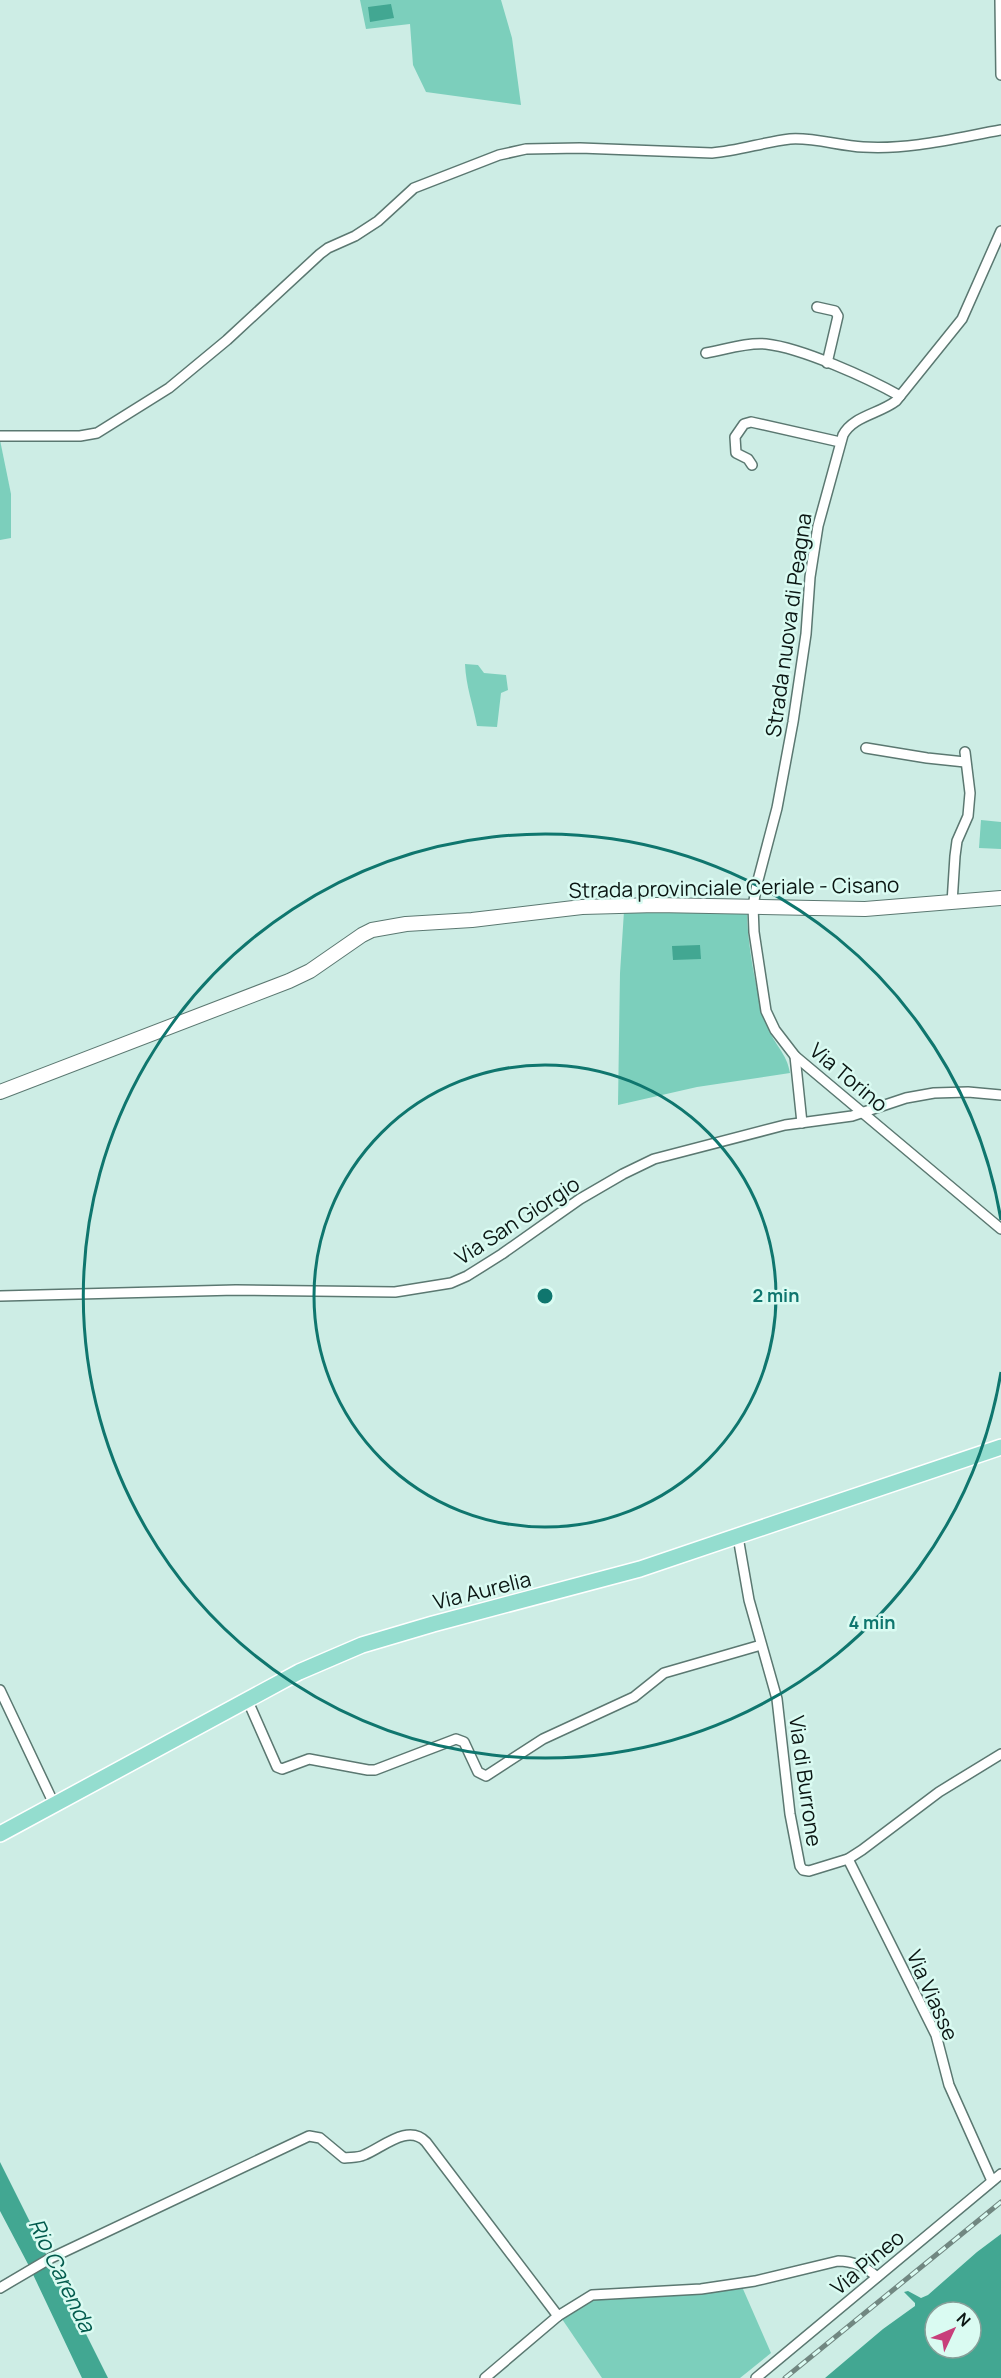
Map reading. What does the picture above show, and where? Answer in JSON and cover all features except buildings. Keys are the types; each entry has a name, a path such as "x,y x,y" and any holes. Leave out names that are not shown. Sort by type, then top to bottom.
{"main road":[{"name":"Strada provinciale Ceriale - Cisano","path":"0,1092 289,981 310,971 372,930 406,924 471,920 582,907 656,905 865,909 1001,898"},
{"name":"Via Aurelia","path":"0,1834 246,1699 299,1672 362,1645 640,1569 1001,1447"}],"street":[{"path":"1000,0 1001,75"},
{"path":"0,436 80,436 97,433 169,388 227,340 320,254 356,236 378,221 414,188 499,155 526,149 580,148 732,152 791,139 864,147 891,147 925,144 1001,130"},
{"name":"Strada nuova di Peagna","path":"753,906 777,808 793,722 818,526 840,442 846,428 855,421 887,407 900,396 963,319 1001,231"},
{"path":"817,307 835,311 838,316 827,363"},
{"path":"706,353 765,344 827,363 900,396"},
{"path":"752,465 748,459 736,453 735,436 744,424 751,422 840,442"},
{"path":"866,748 927,758 965,757 970,793 968,816 957,841 952,903"},
{"name":"Via Torino","path":"753,906 754,932 766,1011 775,1030 795,1056 1001,1229"},
{"path":"795,1056 802,1123"},
{"name":"Via San Giorgio","path":"0,1296 236,1290 395,1292 451,1283 467,1276 502,1254 580,1199 654,1159 802,1123 863,1113 906,1098 934,1093 968,1092 1001,1095"},
{"name":"Via di Burrone","path":"738,1537 749,1600 777,1699 790,1814 800,1866 803,1870 809,1871 848,1859 939,1792 1001,1754"},
{"path":"246,1699 277,1767 282,1769 309,1760 375,1770 456,1738 464,1742 478,1772 483,1775 491,1774 543,1739 634,1697 664,1674 761,1645"},
{"path":"0,1690 54,1804"},
{"name":"Via Viasse","path":"848,1859 936,2035 949,2085 992,2181"},
{"path":"0,2288 51,2258 309,2136 320,2138 344,2158 361,2157 406,2134 411,2134 417,2135 426,2142 558,2316"},
{"name":"Via Pineo","path":"756,2378 1001,2174"},
{"path":"485,2378 558,2316 592,2295 701,2289 755,2281 838,2261 850,2261 878,2277"}],"shaded area":[{"path":"360,0 501,0 512,38 521,105 426,92 413,65 410,24 366,29"},
{"path":"391,4 394,18 370,22 368,7"},
{"path":"0,440 11,494 11,538 0,540"},
{"path":"465,664 478,665 484,673 506,675 508,690 501,693 497,727 477,726"},
{"path":"981,820 1001,822 1001,849 979,848"},
{"path":"624,911 747,911 751,954 760,1001 771,1033 786,1060 790,1073 697,1087 618,1105 620,973"},
{"path":"700,945 701,959 673,960 672,946"},
{"path":"0,2162 108,2378 82,2378 0,2211"},
{"path":"1001,2234 1001,2378 825,2378 883,2329 915,2306 915,2303 904,2292 908,2291 921,2298 928,2295"},
{"path":"743,2289 771,2353 740,2378 602,2378 562,2319 587,2301 601,2298"}],"railway":[{"path":"785,2378 1001,2202"}],"water label":[{"name":"Rio Carenda","path":"62,2275"}]}
